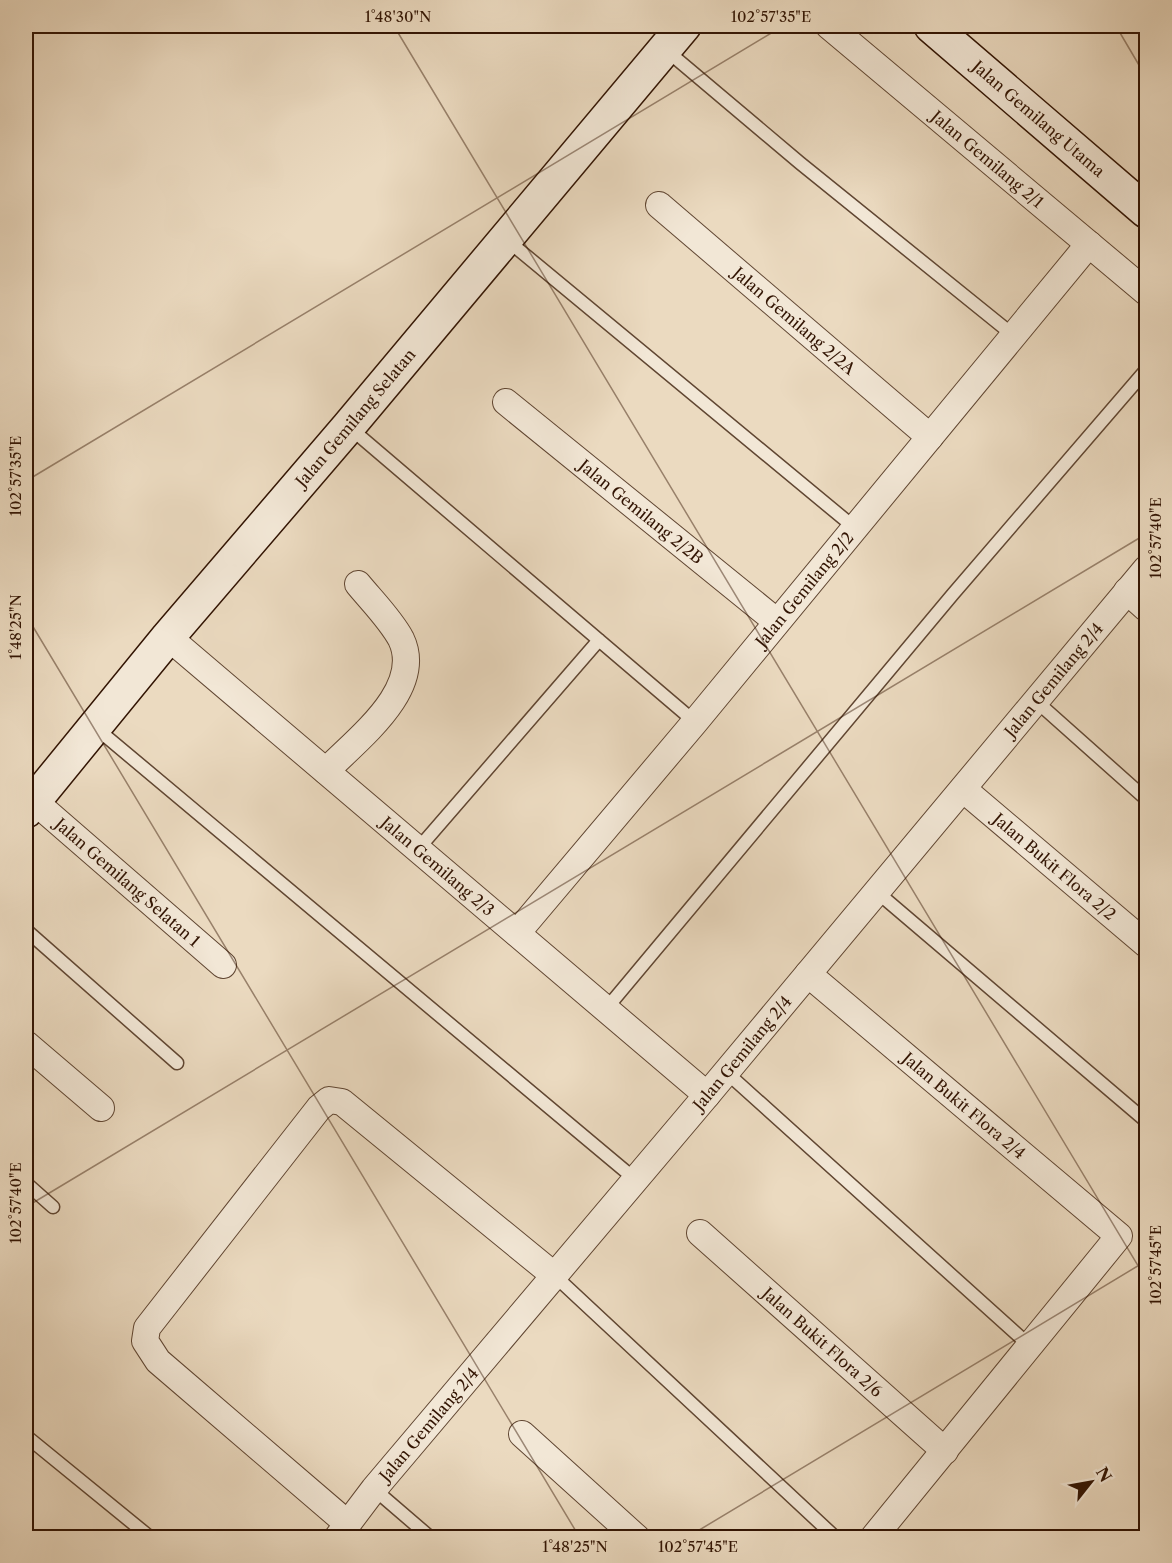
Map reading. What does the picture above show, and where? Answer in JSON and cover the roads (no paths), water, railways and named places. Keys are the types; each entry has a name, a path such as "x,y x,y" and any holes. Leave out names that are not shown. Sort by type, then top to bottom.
{"street":[{"name":"Jalan Gemilang 2/1","path":"830,26 1146,292"},
{"name":"Jalan Gemilang Utama","path":"931,26 1146,211"},
{"name":"Jalan Gemilang Selatan","path":"30,806 168,637 348,427 675,37"},
{"name":"Jalan Gemilang 2/2A","path":"659,205 930,437"},
{"name":"Jalan Gemilang 2/2","path":"517,933 695,722 1089,244"},
{"name":"Jalan Gemilang 2/2B","path":"506,402 776,621"},
{"name":"Jalan Gemilang 2/4","path":"343,1531 374,1489 636,1180 1146,568"},
{"path":"326,771 390,706 400,686 407,662 400,639 358,584"},
{"path":"1127,591 1146,608"},
{"name":"Jalan Gemilang 2/3","path":"168,637 707,1095"},
{"name":"Jalan Bukit Flora 2/2","path":"963,789 1146,944"},
{"name":"Jalan Gemilang Selatan 1","path":"30,806 223,965"},
{"name":"Jalan Bukit Flora 2/4","path":"808,974 1119,1236 1030,1346"},
{"path":"26,1044 100,1108"},
{"path":"343,1531 158,1361 145,1341 147,1328 319,1108 329,1100 342,1102 555,1276"},
{"name":"Jalan Bukit Flora 2/6","path":"700,1233 945,1451"},
{"path":"873,1538 1030,1346"},
{"path":"522,1434 637,1538"}],"lane":[{"path":"675,37 800,163 1013,335"},
{"path":"506,240 855,528"},
{"path":"606,1009 953,594 1146,370"},
{"path":"348,427 695,722"},
{"path":"418,849 599,640"},
{"path":"1036,701 1146,799"},
{"path":"95,727 636,1180"},
{"path":"877,891 1146,1121"},
{"path":"26,930 177,1063"},
{"path":"726,1072 1030,1346"},
{"path":"26,1183 53,1208"},
{"path":"555,1276 836,1538"},
{"path":"26,1436 151,1538"},
{"path":"374,1489 432,1538"}]}
